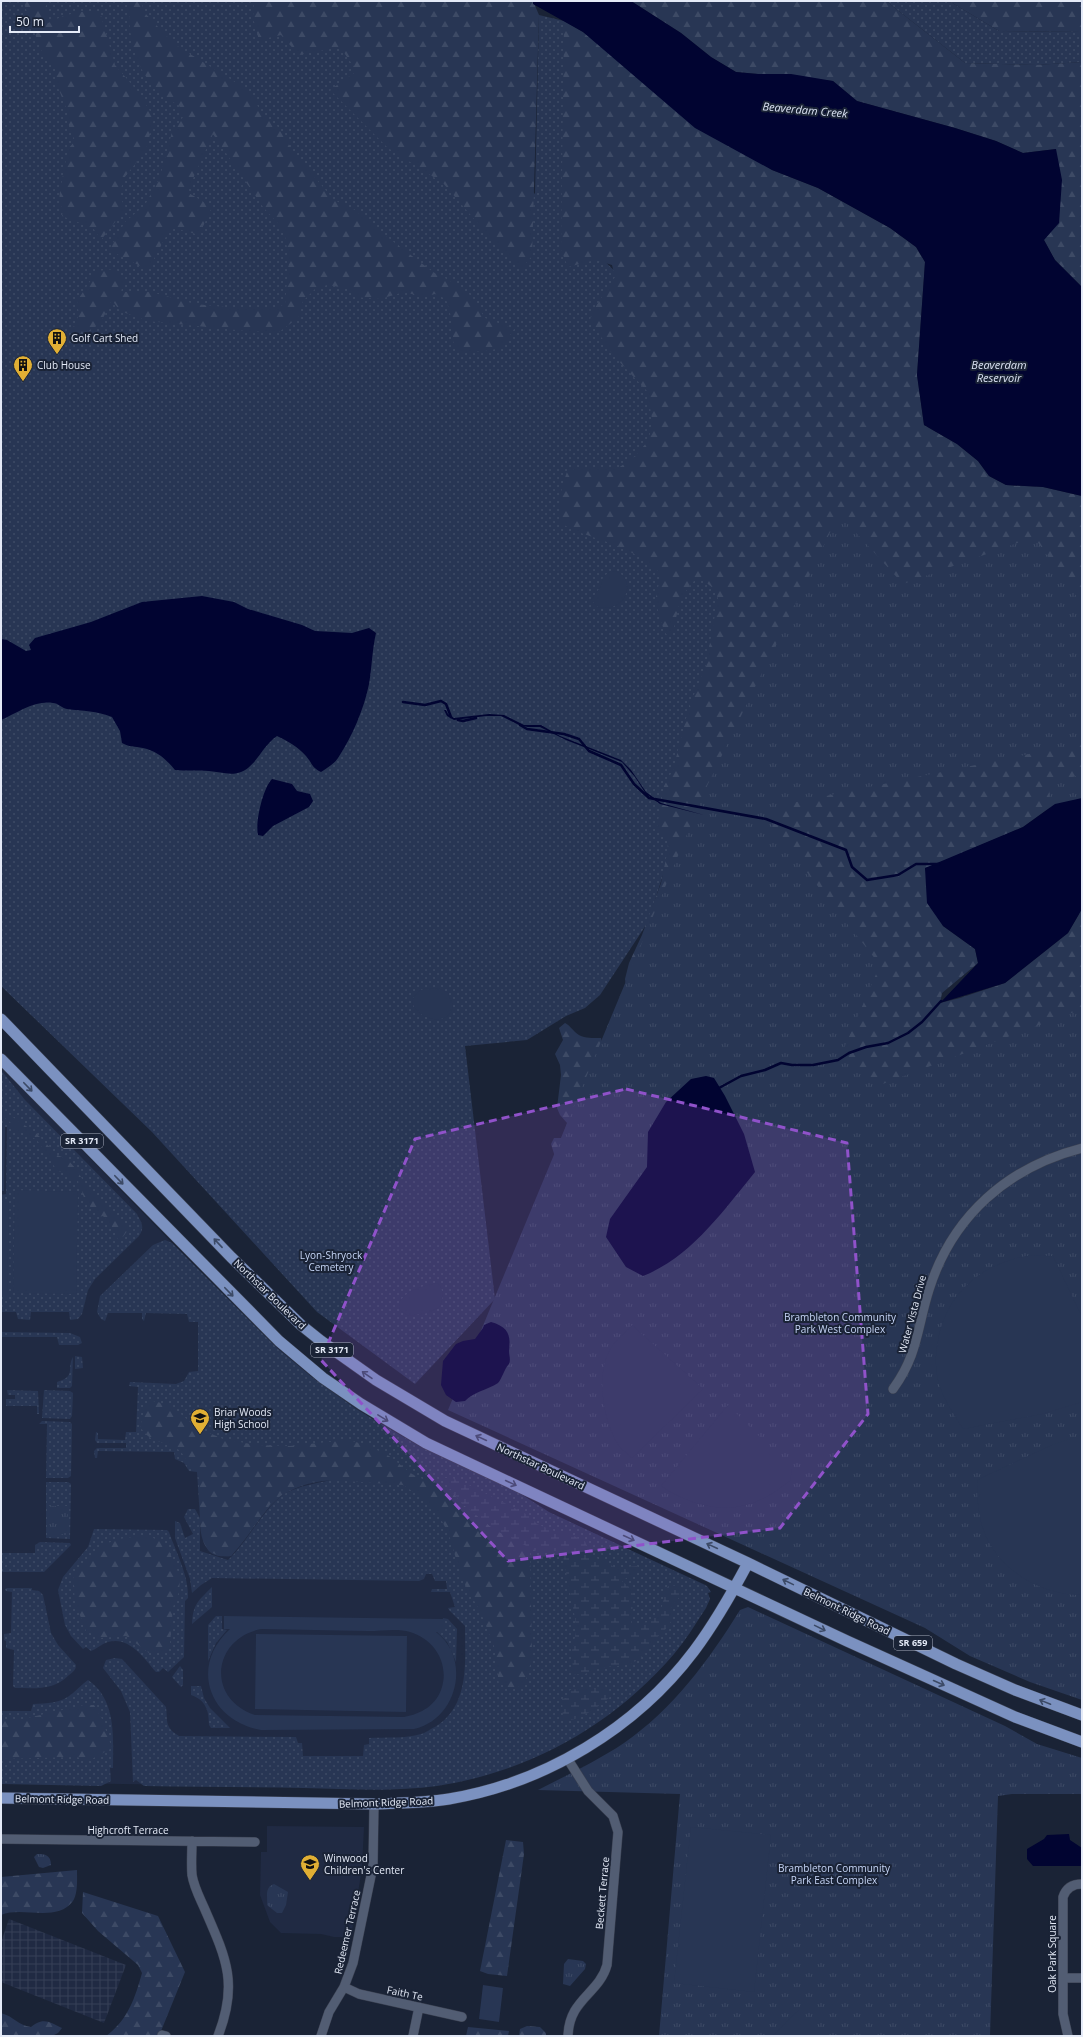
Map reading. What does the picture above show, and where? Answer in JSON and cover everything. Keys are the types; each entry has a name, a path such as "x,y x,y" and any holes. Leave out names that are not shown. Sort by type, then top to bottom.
{"main road":[{"name":"Northstar Boulevard","path":"1,1019 231,1257 301,1325 346,1360 417,1406 445,1421 748,1563"},
{"name":"SR 3171","path":"1,1059 247,1310 279,1341 323,1378 382,1418 426,1442 735,1587"},
{"name":"Belmont Ridge Road","path":"1,1798 374,1804 426,1802 475,1793 525,1778 567,1758 606,1735 649,1701 704,1638 748,1563 956,1664 1016,1690 1082,1715"},
{"name":"SR 659","path":"735,1587 847,1641 1015,1717 1082,1742"}],"street":[{"name":"Water Vista Drive","path":"894,1389 905,1373 912,1356 929,1292 944,1251 965,1220 993,1192 1016,1176 1041,1162 1082,1148"},
{"name":"Beckett Terrace","path":"567,1758 588,1791 613,1816 618,1832 606,1965 602,1977 575,2008 571,2015 568,2036"},
{"name":"Redeemer Terrace","path":"321,2036 328,2012 344,1987 353,1963 373,1866 374,1804"},
{"name":"Highcroft Terrace","path":"1,1839 255,1842"},
{"path":"192,1841 192,1874 195,1886 221,1945 229,1978 228,2006 218,2036"},
{"name":"Oak Park Square","path":"1068,2036 1063,2014 1063,1897 1065,1892 1072,1886 1082,1884"},
{"path":"1063,1978 1082,1978"},
{"name":"Faith Te","path":"344,1987 359,1994 462,2017"},
{"path":"413,2036 419,2007"}],"highlighted area":[{"path":"626,1089 847,1143 868,1414 780,1528 508,1561 321,1360 415,1139"}],"shaded area":[{"name":"Briar Woods High School","path":"1,1067 258,1331 318,1381 375,1421 425,1449 519,1493 548,1512 706,1585 707,1603 463,1780 382,1790 369,1788 1,1782"},
{"name":"Winwood Children's Center","path":"267,1826 364,1827 362,1868 351,1937 334,1937 321,1934 281,1933 270,1922 260,1895 261,1852 267,1852"},
{"path":"9,1919 126,1965 104,2023 1,1982 1,1942"}],"green space":[{"path":"1,1 347,1 535,194 539,15 564,21 564,222 622,278 753,594 648,922 600,995 585,1008 566,1016 527,1040 465,1046 495,1299 415,1384 317,1312 152,1132 1,986"},
{"path":"23,1 46,1 48,23 73,13 86,11 100,12 115,65 139,93 154,118 146,150 124,178 119,196 126,208 101,240 93,228 62,216 63,210 59,202 60,191 68,149 75,141 68,123 69,115 55,80 55,67 41,50"},
{"path":"129,1 142,1 143,11 174,44 251,92 261,113 278,127 295,154 334,200 355,210 378,230 433,272 454,283 470,295 485,318 514,329 502,348 479,352 457,351 453,341 453,324 446,299 435,294 423,297 404,292 380,299 355,297 346,288 327,285 315,289 303,301 298,318 279,332 257,332 148,321 120,311 112,300 100,324 76,338 72,330 79,315 77,301 97,271 116,269 124,280 121,292 151,292 195,304 234,308 273,309 285,304 289,260 284,230 263,207 213,134 187,192 212,207 199,235 171,227 148,270 109,250 125,222 145,205 160,177 172,132 183,117 179,105 165,97 152,85 144,74 134,51 130,26"},
{"path":"254,1 533,1 539,15 532,256 522,268 481,227 443,183 388,148 330,90 357,71 340,47 299,55 281,35 259,40 253,18"},
{"path":"631,1 886,1 965,63 1036,65 1082,62 1082,287 1055,260 1044,240 1056,149 1023,153 996,141 955,128 857,101 833,81 736,72 711,57 681,33"},
{"path":"886,1 949,1 999,31 1082,32 1082,62 1036,65 965,63"},
{"path":"949,1 1082,1 1082,32 999,31"},
{"path":"564,21 583,32 772,170 818,188 890,228 916,247 925,262 917,375 924,425 957,444 978,461 989,476 1006,485 1043,487 1082,496 1082,798 1055,804 1023,827 925,869 943,926 975,949 978,963 942,993 940,1003 1005,983 1068,933 1082,909 1082,1128 555,1157 551,1144 554,1138 562,1138 567,1123 560,1115 557,1108 561,1075 560,1065 555,1054 563,1040 559,1028 565,1023 581,1036 587,1038 601,1038 603,1047 627,995 625,979 629,963 642,935 661,883 668,849 667,838 657,827 664,786 673,770 689,707 706,665 718,598 713,588 704,581 694,581 681,599 673,632 668,636 662,624 656,599 661,574 643,559 629,551 577,531 561,523 559,509 560,497 567,472 574,469 617,469 635,456 649,440 652,419 647,391 613,355 590,320 592,312 615,277 612,265 595,260 568,267 561,250"},
{"name":"Brambleton Community Park West Complex","path":"839,514 903,584 1034,537 1082,604 1082,743 782,805 772,828 880,965 842,1053 880,1085 1082,1009 1082,1700 1030,1682 970,1656 925,1628 448,1410 707,786"},
{"path":"611,571 619,573 624,578 627,584 627,592 624,599 618,604 609,607 598,607 591,600 601,586 603,577"},
{"path":"1082,774 1082,920 1053,866 1049,784"},
{"path":"427,988 440,989 448,993 453,1006 450,1013 446,1017 432,1019 419,1012 414,1007 412,1000 413,998 420,991"},
{"path":"1,1070 25,1100 137,1214 142,1224 142,1229 139,1236 95,1279 88,1290 82,1314 78,1319 70,1320 69,1312 31,1312 30,1320 18,1319 16,1312 1,1312 1,1195 6,1194 7,1127 1,1127"},
{"path":"1,1109 36,1133 57,1155 67,1159 77,1170 86,1186 128,1230 119,1242 113,1228 103,1216 99,1217 86,1201 82,1190 79,1188 78,1179 73,1181 67,1172 58,1172 37,1140 15,1130 10,1122 1,1115"},
{"path":"1,1127 5,1127 4,1191 1,1191"},
{"path":"15,1190 78,1192 76,1294 13,1293"},
{"path":"1,1201 9,1202 7,1295 1,1295"},
{"path":"165,1240 172,1243 278,1349 313,1378 356,1409 419,1446 521,1494 549,1512 707,1586 711,1592 708,1593 710,1599 706,1608 674,1654 624,1703 597,1723 568,1741 537,1757 505,1769 471,1779 437,1786 387,1790 144,1786 136,1780 133,1782 130,1712 121,1691 103,1668 106,1660 115,1658 122,1659 166,1707 169,1727 179,1736 296,1737 298,1743 302,1743 303,1756 363,1756 364,1745 369,1744 369,1738 409,1737 421,1734 435,1727 446,1718 460,1695 463,1682 465,1668 465,1626 448,1608 455,1607 450,1592 431,1592 432,1589 447,1589 446,1581 435,1581 432,1574 426,1574 424,1579 419,1581 212,1578 192,1593 190,1579 175,1538 175,1521 180,1523 185,1538 193,1534 184,1517 188,1509 195,1509 200,1518 197,1472 189,1471 184,1463 175,1459 174,1452 98,1451 97,1458 95,1458 94,1451 97,1448 126,1448 126,1443 97,1443 95,1440 96,1432 98,1433 98,1439 125,1440 126,1432 136,1432 138,1387 129,1386 130,1382 176,1384 184,1381 189,1372 198,1371 198,1322 189,1322 187,1314 146,1313 144,1321 142,1319 142,1313 108,1313 105,1321 101,1319 97,1312 100,1296 153,1245","holes":["330,1480 303,1486 290,1491 293,1489 309,1484","272,1505 243,1543 228,1560 200,1551 200,1519 204,1541 209,1551 221,1556 231,1556"]},
{"name":"Lyon-Shryock Cemetery","path":"316,1247 349,1252 346,1275 313,1271"},
{"path":"1032,1255 1053,1256 1082,1317 1082,1402 1042,1414 963,1429 946,1401 938,1379 936,1352 942,1324 949,1308 959,1294 970,1282 983,1272 998,1264"},
{"path":"438,1283 443,1295 439,1307 428,1313 408,1316 400,1310 399,1303 402,1298 411,1291 427,1285"},
{"path":"632,1325 703,1389 632,1458 620,1448 613,1436 605,1411 602,1384 606,1358 611,1348"},
{"path":"1,1332 70,1333 80,1337 82,1343 78,1345 59,1345 57,1337 1,1337"},
{"path":"75,1356 82,1357 83,1368 75,1369"},
{"path":"73,1357 72,1386 70,1388 57,1388 57,1382 63,1380 69,1375"},
{"path":"7,1390 38,1391 39,1414 37,1414 37,1406 6,1406 6,1399 15,1399 15,1395 8,1395"},
{"path":"44,1390 70,1391 73,1393 72,1416 70,1419 42,1418"},
{"path":"153,1401 170,1405 196,1427 223,1439 256,1445 290,1446 348,1440 367,1445 389,1456 412,1474 433,1484 451,1490 461,1503 495,1530 530,1547 532,1659 525,1683 515,1689 499,1684 494,1646 481,1613 462,1579 449,1535 438,1513 424,1499 403,1485 331,1480 310,1482 286,1492 272,1502 231,1556 216,1555 207,1548 202,1538 200,1524 200,1483 197,1472 188,1463 179,1450 154,1440 149,1437 140,1427 145,1408"},
{"path":"728,1405 792,1469 790,1481 762,1499 736,1507 723,1508 685,1499 661,1486"},
{"path":"42,1421 70,1422 72,1424 71,1476 68,1478 46,1478 47,1424 39,1424"},
{"path":"1082,1435 1082,1595 1066,1594 1035,1584 1008,1566 997,1554 988,1541 982,1526 978,1503 977,1480 1052,1445"},
{"path":"443,1478 452,1478 471,1486 528,1515 537,1524 559,1533 565,1532 585,1541 590,1553 615,1568 638,1566 637,1571 622,1581 632,1590 633,1593 632,1624 649,1622 661,1610 666,1589 669,1585 677,1586 682,1589 681,1595 670,1609 674,1613 670,1623 643,1655 636,1661 626,1665 596,1669 583,1674 573,1674 572,1651 576,1632 575,1618 562,1551 536,1551 495,1530 461,1503"},
{"path":"46,1482 68,1482 71,1484 70,1539 46,1538"},
{"path":"48,1506 68,1506 67,1535 47,1535"},
{"path":"94,1529 167,1530 169,1532 182,1564 188,1590 188,1598 185,1601 184,1657 168,1672 163,1668 159,1672 156,1672 141,1655 123,1642 108,1642 91,1651 86,1647 83,1649 71,1636 65,1625 58,1590 63,1577 88,1547"},
{"path":"133,1537 151,1537 166,1544 180,1577 179,1592 173,1607 170,1643 165,1653 149,1653 126,1636 101,1638 86,1631 75,1602 73,1578 92,1555 98,1549 112,1541"},
{"path":"40,1542 70,1543 71,1545 44,1572 1,1572 1,1553 35,1553 35,1545"},
{"path":"212,1587 212,1607 192,1624 197,1603"},
{"path":"32,1588 32,1590 39,1591 43,1595 51,1633 58,1645 76,1665 73,1672 57,1684 44,1688 15,1688 13,1686 14,1650 6,1648 6,1641 4,1640 4,1634 11,1633 12,1592 6,1591 5,1589"},
{"name":"Brambleton Community Park East Complex","path":"748,1607 1005,1726 1037,1744 1082,1758 1082,1794 1012,1794 998,1796 990,2036 659,2036 680,1794 538,1790 603,1756 642,1730 689,1682 716,1647 740,1610"},
{"path":"216,1616 222,1616 222,1629 227,1630 216,1643 208,1661 208,1625"},
{"path":"224,1616 443,1619 443,1632 436,1632 447,1644 454,1657 456,1672 455,1687 441,1714 429,1723 414,1729 261,1730 243,1725 228,1716 218,1704 211,1690 208,1675 210,1659 217,1644 230,1629 224,1629","holes":["261,1629 368,1631 395,1630 419,1635 433,1646 441,1661 444,1678 440,1693 428,1708 416,1714 404,1717 255,1715 239,1707 228,1696 222,1683 221,1670 225,1656 232,1644 245,1635"]},
{"path":"443,1618 448,1619 457,1629 456,1662 447,1642 437,1632 443,1632"},
{"path":"256,1634 407,1636 406,1712 255,1709"},
{"path":"180,1666 183,1670 183,1685 181,1687 172,1677"},
{"path":"88,1680 97,1688 109,1708 113,1732 113,1768 110,1768 111,1781 101,1786 1,1784 1,1711 31,1711 33,1704 59,1701 68,1697"},
{"path":"191,1686 201,1686 204,1698 210,1708 230,1728 211,1728 209,1725 206,1707 200,1700 191,1695"},
{"path":"605,1686 611,1696 602,1704 575,1719 563,1719 562,1699 566,1698 570,1690"},
{"path":"84,1705 94,1705 102,1719 112,1748 90,1760 76,1757 1,1759 1,1720 14,1721"},
{"path":"691,1827 771,1835 754,1992 674,1983"},
{"path":"506,1840 523,1842 524,1854 507,1976 488,1974 480,1971"},
{"path":"37,1854 43,1854 49,1857 51,1865 43,1868 39,1867 34,1857"},
{"path":"77,1870 75,1898 66,1908 49,1913 19,1912 1,1915 1,1877"},
{"path":"274,1884 288,1892 286,1905 282,1913 277,1913 267,1905 268,1890"},
{"path":"83,1892 158,1916 185,1972 159,2036 106,2036 120,2023 130,2008 142,1973 138,1965 98,1931 82,1913"},
{"path":"568,1959 583,1961 586,1964 585,1969 570,1986 563,1984 564,1964"},
{"path":"483,1985 503,1988 499,2022 479,2019"},
{"path":"799,2010 825,2036 772,2036"},
{"path":"1,2013 26,2026 31,2027 43,2021 62,2028 58,2033 52,2036 1,2036"},
{"path":"527,2026 540,2027 546,2033 546,2036 519,2036 520,2029"},
{"path":"468,2027 509,2031 508,2036 466,2036"}],"water":[{"name":"Beaverdam Reservoir","path":"533,1 631,1 681,33 711,57 736,72 791,74 833,81 857,101 955,128 996,141 1023,153 1056,149 1062,180 1059,223 1044,240 1055,260 1082,287 1082,496 1043,487 1006,485 989,476 978,461 957,444 924,425 917,375 925,262 916,247 890,228 818,188 772,170 695,128 583,32 533,4"},
{"path":"202,596 234,602 248,609 302,625 315,631 352,633 369,628 376,633 369,684 361,713 343,750 330,766 321,772 314,767 300,750 277,736 248,768 238,773 229,774 205,771 175,770 157,753 143,748 128,746 122,743 120,731 112,717 106,715 67,709 55,703 40,703 1,720 1,639 7,640 26,651 31,650 29,645 35,638 91,622 142,602"},
{"path":"444,710 446,710 448,714 454,718 489,714 504,715 524,725 541,725 560,736 621,760 631,770 646,792 661,803 704,815 660,804 646,794 635,777 622,762 566,740 540,727 521,726 501,716 486,716 454,720 447,716"},
{"path":"272,779 292,784 297,791 310,794 313,801 309,807 273,826 263,836 258,835 257,829 260,806"},
{"path":"1082,798 1082,909 1068,933 1005,983 940,1003 978,963 975,949 943,926 927,903 925,868 1023,827 1055,804"},
{"path":"706,1076 714,1078 725,1096 744,1134 755,1172 705,1232 691,1245 660,1268 643,1276 626,1267 606,1237 610,1219 647,1167 648,1132 666,1102 691,1079"},
{"path":"491,1322 505,1329 509,1336 509,1364 498,1383 472,1395 465,1401 456,1402 446,1395 441,1385 443,1361 456,1344 475,1339 484,1325"},
{"path":"1069,1834 1070,1840 1082,1848 1082,1866 1033,1866 1027,1859 1027,1849 1044,1839 1047,1835"}],"waterway":[{"path":"403,702 425,705 441,701 446,704 451,717"},
{"path":"458,720 463,721 476,718"},
{"path":"520,725 527,729 564,734 579,739 589,751 621,765 634,784 649,798 766,819 846,850 852,867 867,880 898,875 916,864 939,864"},
{"path":"813,1065 838,1060 849,1053 866,1047 888,1043 908,1033 922,1022 941,1001"},
{"path":"719,1088 741,1076 765,1070 781,1063 792,1065 811,1065"}],"place":[{"name":"Golf Cart Shed","path":"57,355"},
{"name":"Club House","path":"23,382"},
{"name":"Briar Woods High School","path":"200,1435"},
{"name":"Winwood Children's Center","path":"310,1881"}],"water label":[{"name":"Beaverdam Creek","path":"805,110"}]}
